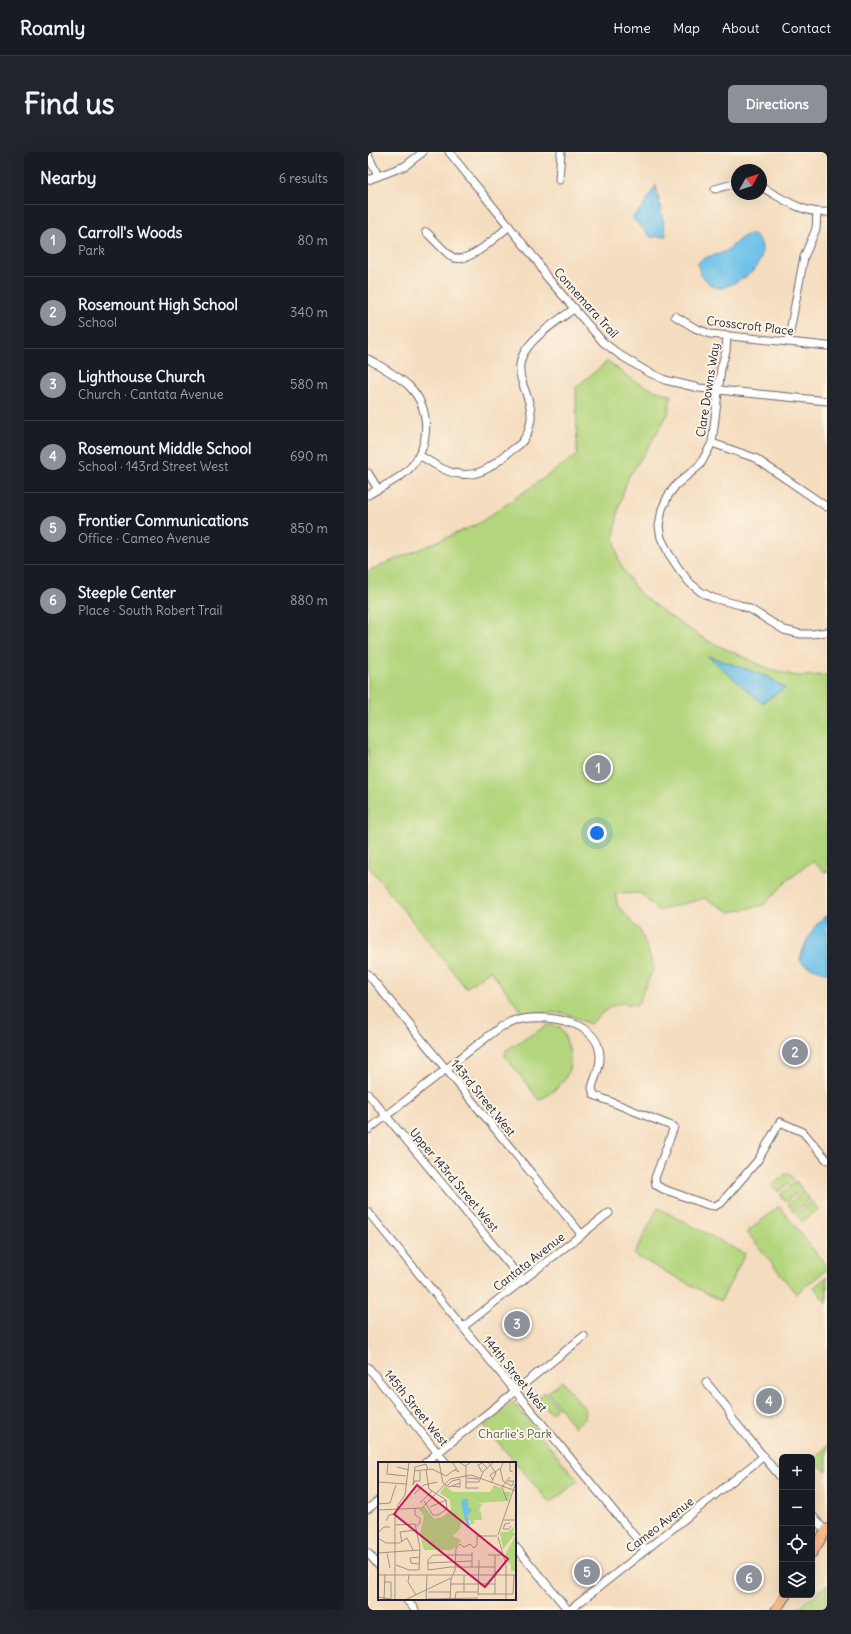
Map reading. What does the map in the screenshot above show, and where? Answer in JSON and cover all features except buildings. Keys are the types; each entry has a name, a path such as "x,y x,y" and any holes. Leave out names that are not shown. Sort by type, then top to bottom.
{"main road":[{"path":"815,1548 826,1530"},
{"path":"776,1610 784,1598"}],"street":[{"path":"368,180 405,166 423,152"},
{"name":"Connemara Trail","path":"449,152 537,261 546,276 603,342 620,355 646,371 665,380 718,390 827,401"},
{"path":"559,180 560,152"},
{"path":"368,156 378,176"},
{"path":"715,189 731,185"},
{"path":"767,191 801,208 817,213 827,212"},
{"path":"788,342 804,257 816,229 817,213"},
{"path":"426,232 453,258 462,258 475,254 509,226"},
{"path":"419,455 452,472 470,475 488,469 519,444 524,439 531,420 531,411 528,398 521,380 520,360 528,345 575,308"},
{"name":"Crosscroft Place","path":"675,316 702,332 827,346"},
{"name":"Clare Downs Way","path":"727,336 726,351 722,363 718,390 712,443 700,465 676,486 668,496 662,509 659,526 661,538 678,569 690,583 701,592 713,598 750,609 784,630 801,634 827,632"},
{"path":"368,359 402,380 419,400 425,415 426,432 425,440 419,455 407,470 368,495"},
{"path":"712,443 755,458 827,507"},
{"path":"368,473 378,489"},
{"name":"143rd Street West","path":"368,974 582,1235"},
{"path":"368,1130 500,1027 523,1019 548,1018 560,1020 586,1030 596,1040 600,1055 600,1064 592,1088 594,1095 674,1127 655,1178 656,1185 708,1205 715,1206 730,1195 758,1160 780,1122 803,1132 827,1160"},
{"name":"Upper 143rd Street West","path":"368,1094 522,1281"},
{"name":"144th Street West","path":"368,1212 646,1550"},
{"name":"Cantata Avenue","path":"463,1327 609,1213"},
{"path":"426,1462 584,1336"},
{"name":"145th Street West","path":"368,1367 445,1462"},
{"path":"706,1382 728,1409 731,1417 779,1475"},
{"name":"Cameo Avenue","path":"569,1610 764,1456"},
{"path":"368,1509 378,1501"},
{"path":"815,1518 826,1530"},
{"path":"516,1547 569,1610"},
{"path":"368,1553 378,1565"},
{"path":"407,1600 415,1610"}],"green space":[{"path":"608,361 637,382 654,390 671,395 668,414 628,478 619,506 614,538 619,561 626,574 640,594 668,615 708,641 770,669 796,676 827,675 827,873 812,861 787,881 764,905 730,912 705,898 658,911 640,893 615,894 618,906 641,932 654,967 637,1006 622,1003 616,1004 606,1010 590,1024 563,1013 523,1013 490,970 466,988 368,866 368,571 478,524 577,455 576,387"},
{"path":"548,1025 560,1027 566,1039 570,1060 569,1069 559,1086 539,1100 505,1056 506,1050"},
{"path":"788,1172 794,1179 778,1192 772,1185"},
{"path":"796,1181 802,1189 786,1202 780,1195"},
{"path":"804,1191 810,1199 794,1212 788,1204"},
{"path":"812,1201 818,1209 802,1222 796,1214"},
{"path":"779,1206 827,1267 827,1269 796,1294 747,1232"},
{"path":"658,1208 745,1254 721,1301 634,1255"},
{"path":"827,1277 827,1304 814,1287"},
{"path":"562,1381 585,1409 584,1419 574,1427 548,1392"},
{"path":"545,1392 557,1408 551,1413 538,1398"},
{"name":"Charlie's Park","path":"513,1402 578,1481 550,1503 484,1426"},
{"path":"827,1445 827,1472 815,1462 815,1460"},
{"path":"827,1585 827,1610 794,1610 810,1598 815,1598 815,1594"}],"water":[{"path":"656,185 666,236 651,237 632,218 642,208"},
{"path":"751,234 756,236 759,240 762,250 760,262 754,270 738,281 721,288 710,284 701,274 698,263 705,258 721,254 743,237"},
{"path":"708,656 768,677 785,688 762,703"},
{"path":"827,915 827,973 803,964 800,959 810,934"}],"place":[{"name":"Carroll's Woods","path":"598,768"},
{"name":"Rosemount High School","path":"795,1052"},
{"name":"Lighthouse Church","path":"517,1324"},
{"name":"Rosemount Middle School","path":"769,1401"},
{"name":"Frontier Communications","path":"587,1572"},
{"name":"Steeple Center","path":"749,1578"}]}
